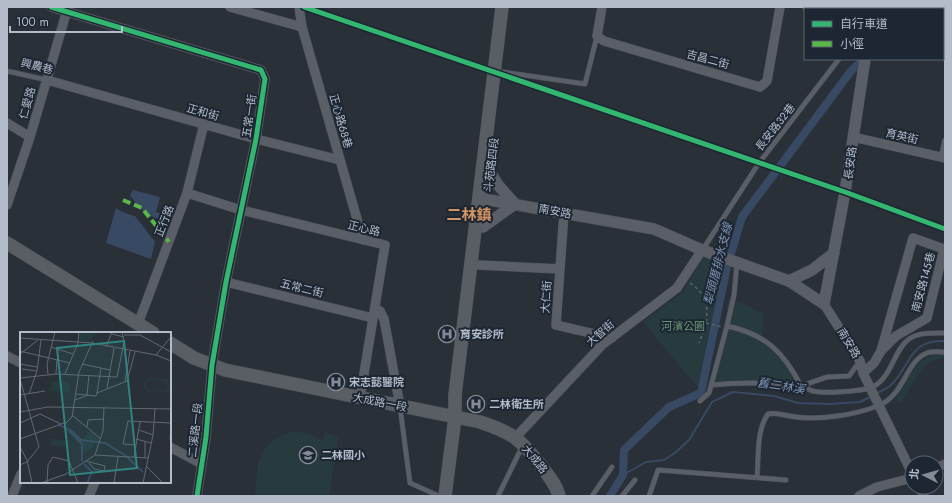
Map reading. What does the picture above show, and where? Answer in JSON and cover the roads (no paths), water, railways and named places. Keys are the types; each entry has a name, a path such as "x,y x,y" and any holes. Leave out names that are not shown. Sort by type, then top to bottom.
{"main road":[{"name":"斗苑路四段","path":"443,495 455,417 455,395 483,198 502,7"},
{"name":"斗苑路四段","path":"455,417 462,398 483,227 483,198 490,172 511,7"},
{"path":"7,243 151,332"},
{"path":"171,345 194,358 212,365"},
{"name":"大成路一段","path":"212,365 225,370 455,417"},
{"name":"大成路","path":"455,417 500,429 520,441 557,486 559,496"}],"street":[{"name":"五常一街","path":"51,7 67,9 261,70 265,79 256,139 226,282 212,365"},
{"path":"230,7 302,27"},
{"name":"正心路68巷","path":"298,7 302,27 363,240"},
{"path":"598,36 602,7"},
{"name":"吉昌二街","path":"598,36 604,41 760,87 767,80 780,7"},
{"name":"仁愛路","path":"7,205 10,190 30,137 67,9"},
{"name":"長安路","path":"824,304 834,253 864,64"},
{"name":"興農巷","path":"47,80 60,84"},
{"name":"正和街","path":"60,84 256,139 340,160"},
{"path":"7,123 30,137"},
{"name":"正行路","path":"138,324 187,193 204,124"},
{"name":"育英街","path":"853,137 943,157"},
{"path":"483,227 515,204 498,185 490,172"},
{"name":"正心路","path":"187,193 241,210 385,245 360,398"},
{"name":"南安路","path":"483,198 654,229 702,250 737,261 789,281 824,304 860,361 862,374 904,457"},
{"name":"大仁街","path":"564,213 556,325 612,338"},
{"name":"南安路145巷","path":"862,374 874,363 881,351 913,238 944,249 927,318 896,336 881,351"},
{"name":"大智街","path":"520,441 602,345 677,288 702,250"},
{"path":"789,281 812,270 834,253"},
{"path":"478,265 560,269"},
{"name":"五常二街","path":"226,282 373,318"},
{"path":"375,308 380,311 384,319 400,406"},
{"path":"7,356 20,362"},
{"name":"二溪路一段","path":"197,496 206,437 212,365"},
{"path":"171,447 202,464"},
{"path":"12,496 20,476"},
{"path":"859,496 876,487 904,480"},
{"path":"89,496 95,483"}],"lane":[{"path":"503,72 585,84 598,36"},
{"name":"長安路32巷","path":"702,250 758,163 838,60"},
{"name":"興農巷","path":"7,71 47,80"},
{"path":"943,157 945,140"},
{"path":"700,401 708,393 727,326 734,295 737,261"},
{"path":"727,326 746,330 771,345 790,365 801,386"},
{"path":"711,384 752,382 801,386 814,392 856,391 870,389 884,378 909,339 924,334 945,333"},
{"path":"757,477 761,429 768,414 774,413 796,417 814,417 852,413 878,404 896,393 915,362 921,356 928,352 945,352"},
{"path":"801,386 827,377 849,376 860,361"},
{"path":"400,406 410,483 443,495"},
{"path":"498,496 520,441"},
{"path":"592,496 612,467"},
{"path":"649,496 658,470 786,480"},
{"path":"622,496 635,480"}],"water":[{"path":"133,190 160,197 156,212 160,213 158,219 145,213 130,195"},
{"path":"116,208 135,216 155,242 151,259 106,243"}],"waterway":[{"name":"犁頭厝排水支線","path":"610,496 623,475 624,450 669,407 701,393 727,267 742,217 851,71 863,60"},
{"name":"舊二林溪","path":"876,394 890,386 897,379 917,349 933,342 945,341"},
{"name":"舊二林溪","path":"623,475 646,462 664,460 676,452 689,440 712,402 733,392 774,396 798,403 830,404 860,402 872,396"}],"place":[{"name":"育安診所","path":"447,334"},
{"name":"宋志懿醫院","path":"336,382"},
{"name":"二林衛生所","path":"476,404"},
{"name":"二林國小","path":"308,455"}],"district":[{"name":"二林鎮","path":"469,215"}],"park label":[{"name":"河濱公園","path":"683,326"}]}
